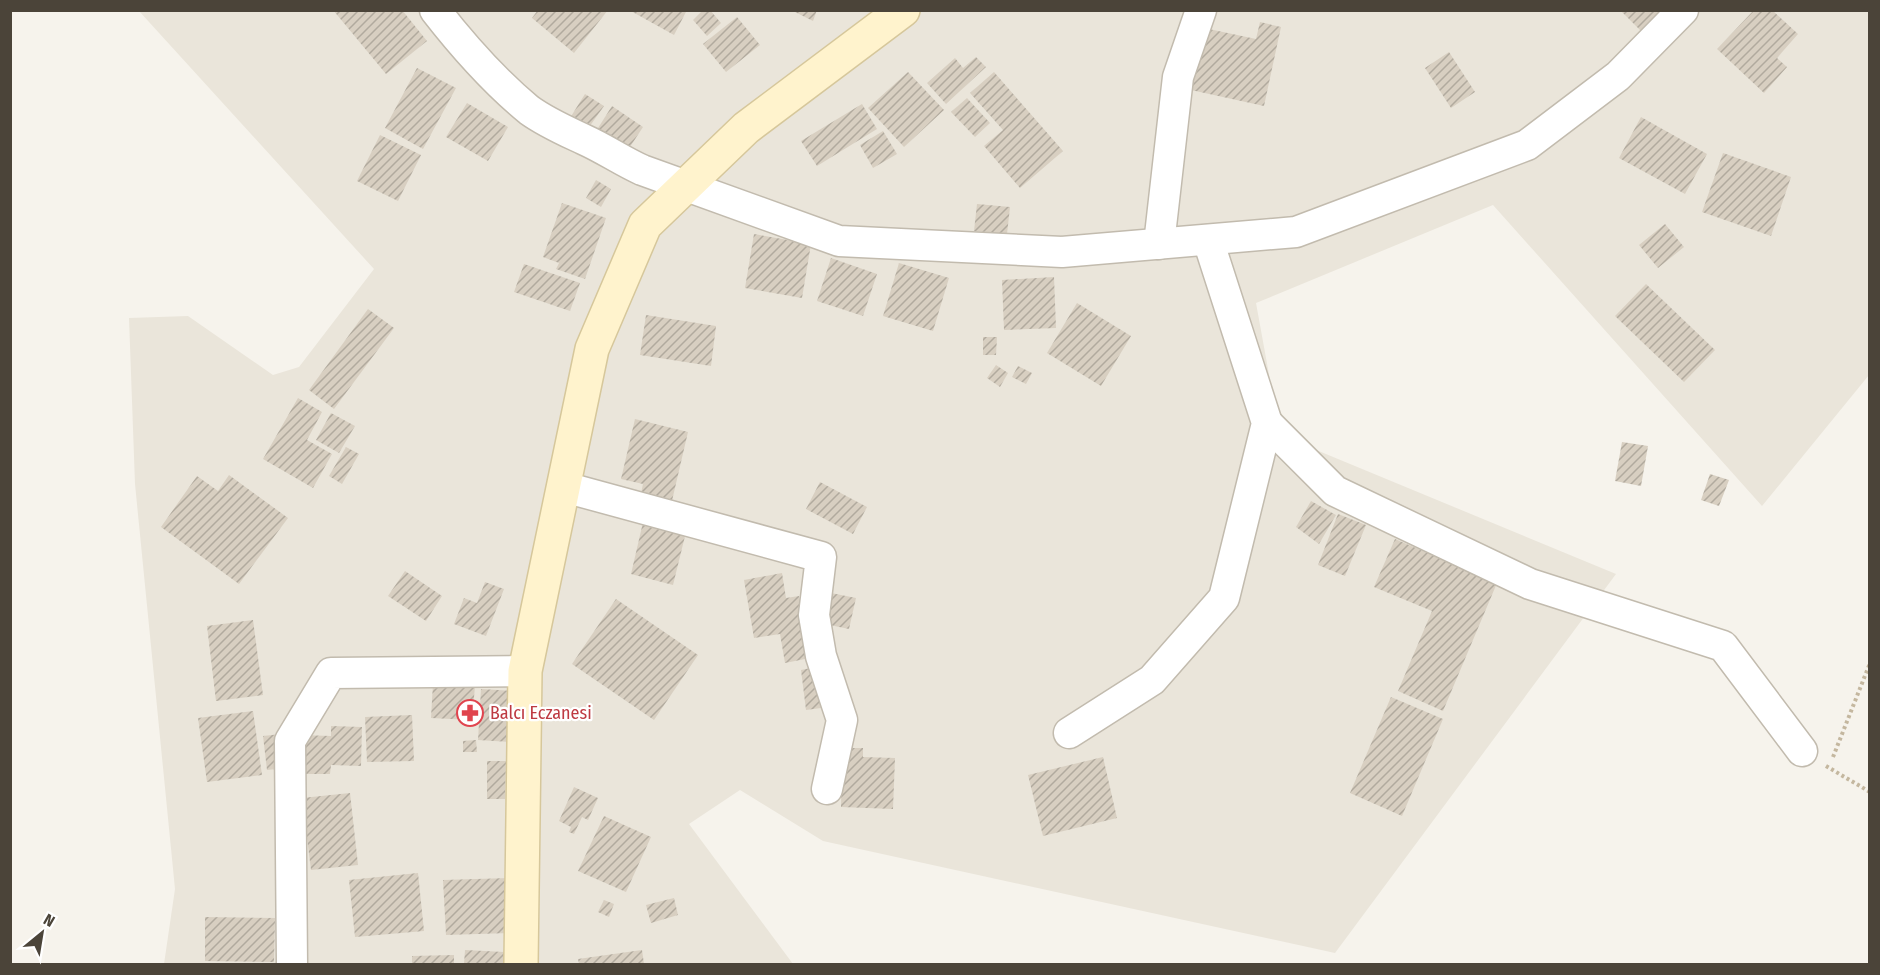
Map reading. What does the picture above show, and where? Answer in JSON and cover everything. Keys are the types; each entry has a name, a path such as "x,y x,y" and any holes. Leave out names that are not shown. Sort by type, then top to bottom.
{"main road":[{"path":"521,964 525,671 592,349 645,225 746,128 903,10"}],"street":[{"path":"435,10 467,51 529,109 559,129 587,141 614,158 685,187 839,241 1062,252 1296,232 1527,145 1618,76 1683,10"},
{"path":"1159,244 1178,77 1201,10"},
{"path":"1208,240 1267,423 1335,491 1530,584 1723,645 1802,751"},
{"path":"1068,733 1152,680 1224,598 1267,423"},
{"path":"564,487 821,556 814,615 821,656 842,720 827,789"},
{"path":"292,964 290,741 331,673 525,671"}],"path":[{"path":"1829,767 1869,663"},
{"path":"1802,751 1869,792"}],"shaded area":[{"path":"139,11 1869,11 1869,375 1762,506 1493,205 1256,303 1280,435 1616,574 1335,953 823,841 740,790 689,824 793,964 164,964 175,889 135,484 129,318 188,316 273,375 299,367 374,269"}],"building":[{"path":"333,10 402,10 427,41 386,74"},
{"path":"538,10 608,10 574,53 532,18"},
{"path":"629,10 687,10 674,35"},
{"path":"703,10 710,10 721,23 707,36 693,20"},
{"path":"791,10 817,10 813,21"},
{"path":"1620,10 1671,10 1646,36"},
{"path":"1754,10 1772,10 1798,34 1777,58 1787,67 1764,93 1717,49"},
{"path":"737,17 760,45 726,72 703,44"},
{"path":"1260,22 1281,27 1264,106 1191,90 1204,28 1256,39"},
{"path":"1449,52 1475,92 1451,108 1425,68"},
{"path":"976,57 986,67 946,104 927,83 955,58 963,68"},
{"path":"417,68 456,88 423,149 385,128"},
{"path":"908,72 944,110 904,147 868,108"},
{"path":"994,72 1063,151 1020,188 984,146 1003,130 970,93"},
{"path":"585,94 604,106 587,130 570,118"},
{"path":"967,98 990,123 975,137 951,112"},
{"path":"467,103 508,127 488,161 446,137"},
{"path":"862,104 877,129 817,166 801,141"},
{"path":"612,106 643,127 624,156 593,136"},
{"path":"1641,117 1707,154 1685,194 1619,158"},
{"path":"883,131 897,154 873,168 860,145"},
{"path":"380,135 421,155 398,201 357,181"},
{"path":"1723,153 1791,177 1771,236 1702,212"},
{"path":"596,180 611,189 601,207 586,198"},
{"path":"562,203 606,218 585,279 556,269 559,263 543,257"},
{"path":"977,204 1010,207 1007,234 974,231"},
{"path":"1665,224 1684,247 1658,268 1639,245"},
{"path":"754,234 811,244 802,298 745,288"},
{"path":"831,258 877,274 863,316 817,301"},
{"path":"899,263 949,278 933,331 883,316"},
{"path":"524,264 580,283 570,311 514,292"},
{"path":"1054,277 1056,328 1004,330 1002,280"},
{"path":"1646,284 1715,350 1684,382 1615,316"},
{"path":"1077,303 1131,336 1101,386 1047,353"},
{"path":"368,309 394,328 334,409 309,390"},
{"path":"646,315 716,326 711,366 640,355"},
{"path":"983,337 997,337 996,355 983,355"},
{"path":"996,365 1008,373 1000,387 987,378"},
{"path":"1018,366 1032,373 1026,384 1012,377"},
{"path":"298,398 322,412 307,440 332,454 313,488 263,459"},
{"path":"331,413 355,426 339,453 316,440"},
{"path":"635,419 688,432 671,505 640,498 643,484 621,479"},
{"path":"1622,442 1648,446 1641,486 1615,481"},
{"path":"346,447 359,454 342,484 329,476"},
{"path":"1710,474 1729,480 1719,506 1701,500"},
{"path":"229,475 288,518 239,584 161,527 197,476 218,491"},
{"path":"820,482 867,507 853,534 806,509"},
{"path":"1311,501 1336,515 1319,544 1296,527"},
{"path":"1338,514 1366,525 1345,576 1318,565"},
{"path":"644,518 687,528 673,585 631,574"},
{"path":"1395,539 1497,583 1443,711 1398,691 1432,611 1374,587"},
{"path":"405,571 442,596 426,621 388,596"},
{"path":"782,573 786,598 799,596 810,658 785,663 780,634 754,638 744,580"},
{"path":"485,582 504,589 486,636 454,624 464,598 477,603"},
{"path":"826,592 856,598 849,629 820,623"},
{"path":"616,599 698,655 654,720 572,664"},
{"path":"253,620 263,695 216,701 207,626"},
{"path":"816,667 821,708 806,710 801,670"},
{"path":"433,683 475,686 472,720 431,718"},
{"path":"481,689 514,691 511,742 478,740"},
{"path":"1391,697 1443,719 1402,816 1350,793"},
{"path":"253,711 262,775 207,782 198,718"},
{"path":"412,715 414,761 367,762 365,717"},
{"path":"331,726 362,727 361,766 331,765 330,774 300,774 301,735 331,736"},
{"path":"281,734 285,768 267,770 263,736"},
{"path":"476,740 477,752 463,752 463,741"},
{"path":"842,748 863,748 863,757 895,758 893,809 841,807"},
{"path":"1103,757 1117,818 1043,836 1028,775"},
{"path":"487,761 506,761 505,799 487,799"},
{"path":"574,787 598,798 588,820 582,817 574,834 569,832 571,827 559,821"},
{"path":"350,793 358,865 311,870 302,798"},
{"path":"604,816 651,837 626,892 578,871"},
{"path":"418,873 424,931 355,937 349,880"},
{"path":"509,878 512,933 446,935 443,880"},
{"path":"674,898 678,915 651,923 646,905"},
{"path":"604,900 614,904 609,917 598,912"},
{"path":"205,917 275,918 274,962 205,961"},
{"path":"465,950 504,952 504,964 464,964"},
{"path":"642,950 644,964 579,964 578,959"},
{"path":"454,955 454,964 412,964 412,956"}],"place":[{"name":"Balcı Eczanesi","path":"470,713"}]}
